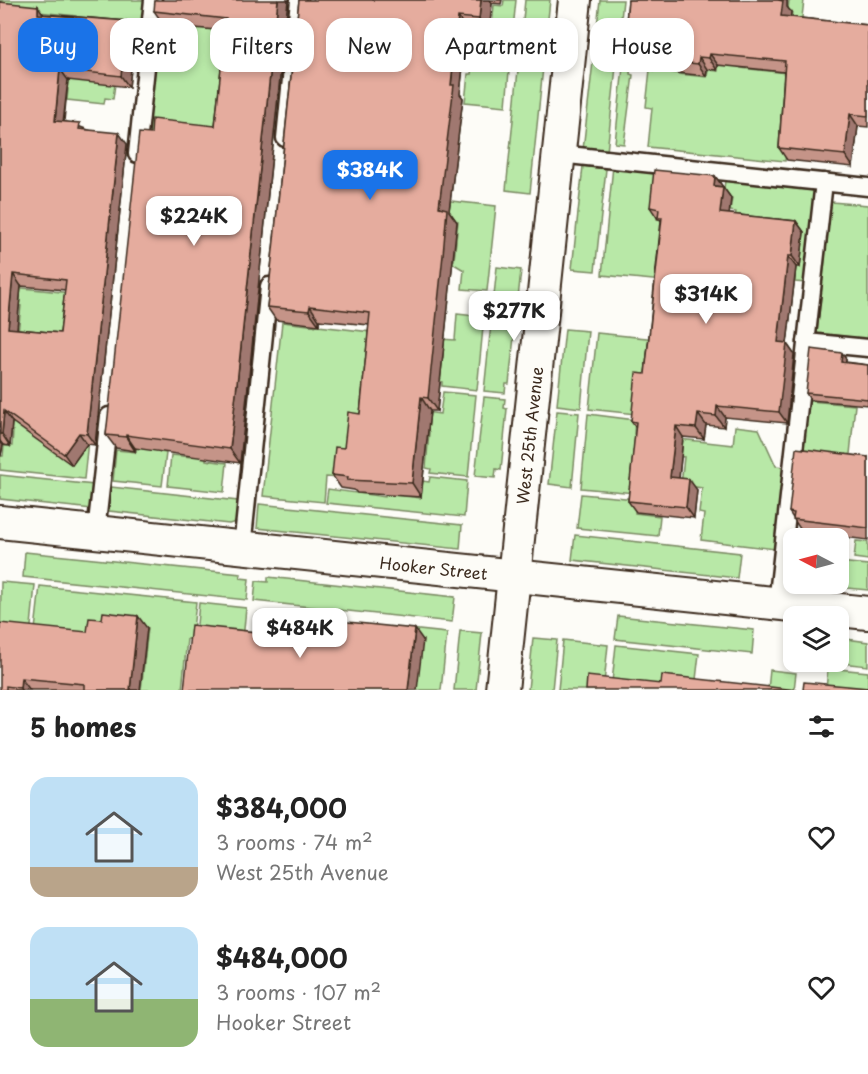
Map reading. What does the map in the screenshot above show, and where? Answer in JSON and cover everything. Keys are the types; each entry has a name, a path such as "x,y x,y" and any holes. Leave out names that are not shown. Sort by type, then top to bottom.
{"street":[{"name":"West 25th Avenue","path":"502,690 575,0"},
{"name":"Hooker Street","path":"0,522 868,614"}],"lane":[{"path":"136,165 153,0"},
{"path":"283,154 299,0"},
{"path":"559,154 868,187"},
{"path":"777,604 824,182"},
{"path":"242,548 271,273"},
{"path":"806,342 868,348"},
{"path":"96,532 111,400"}],"green space":[{"path":"0,0 144,0 142,18 110,18 110,29 103,28 110,48 110,72 117,72 113,99 105,98 104,104 67,100 68,89 55,87 63,72 98,72 98,18 76,18 76,16 0,8"},
{"path":"238,0 236,18 210,18 210,72 230,72 205,282 139,196 151,72 198,72 197,15"},
{"path":"504,0 516,0 514,18 493,18 494,5 503,6"},
{"path":"525,0 550,0 548,18 523,18"},
{"path":"600,0 623,0 621,18 598,18"},
{"path":"630,0 637,0 635,18 628,18"},
{"path":"789,0 804,0 785,161 648,147 652,108 646,107 650,72 679,72 679,74 707,77 708,70 718,71 725,6 746,9 741,68 786,73 792,11 788,10"},
{"path":"157,12 171,13 171,18 156,18"},
{"path":"471,72 509,72 506,106 465,102 468,74"},
{"path":"518,72 543,72 530,193 506,190"},
{"path":"592,72 615,72 607,152 583,150"},
{"path":"622,72 630,72 633,75 624,144 615,143"},
{"path":"583,166 606,169 595,271 572,269"},
{"path":"613,166 662,171 657,219 666,221 663,281 602,275"},
{"path":"725,181 816,191 806,283 795,282 795,277 763,274 734,227 736,212 730,211 732,198 723,196"},
{"path":"442,200 496,206 487,291 462,289 464,270 454,264 440,263 441,259 454,260 458,221 440,219"},
{"path":"831,202 868,205 868,339 817,333"},
{"path":"497,267 521,270 509,384 506,384 505,393 484,391"},
{"path":"3,286 71,293 96,363 84,479 0,470 0,456 3,456 4,446 12,446 13,431 7,431 21,306 1,303"},
{"path":"457,314 484,317 477,390 442,386 442,382 435,381 440,339 455,340"},
{"path":"282,322 398,335 340,478 326,477 324,502 263,496"},
{"path":"565,329 588,331 581,408 557,405"},
{"path":"597,333 656,339 636,414 589,409"},
{"path":"443,392 476,395 468,477 430,473 431,469 426,468 429,432 370,426 425,412 440,414"},
{"path":"484,397 505,399 504,408 507,409 501,470 496,469 495,478 475,476"},
{"path":"809,401 855,405 849,464 801,471"},
{"path":"557,411 579,413 572,487 549,484"},
{"path":"588,414 635,420 634,434 733,445 735,426 759,429 776,466 784,467 775,549 701,540 704,514 699,513 702,488 681,485 684,457 640,452 635,493 581,488"},
{"path":"137,444 161,447 160,452 166,453 162,486 113,481 116,450 136,452"},
{"path":"193,450 206,451 206,460 227,463 224,492 168,486 171,455 192,457"},
{"path":"0,475 94,485 92,509 0,499"},
{"path":"430,477 467,481 464,517 326,503 328,489 385,497 385,494 421,498 423,481 429,482"},
{"path":"111,487 238,501 236,522 229,524 109,511"},
{"path":"581,494 636,499 635,513 660,516 658,536 577,528"},
{"path":"259,504 462,525 460,549 257,528"},
{"path":"575,535 740,553 737,578 572,560"},
{"path":"856,541 868,542 868,560 854,558"},
{"path":"25,552 241,574 240,578 249,579 247,600 23,577"},
{"path":"849,563 868,565 868,590 849,588"},
{"path":"268,577 455,597 452,622 254,601 256,581 268,582"},
{"path":"1,582 35,585 30,636 0,650"},
{"path":"40,586 196,602 192,639 187,639 182,690 141,690 148,628 111,624 90,690 35,630"},
{"path":"199,603 246,608 243,640 196,635"},
{"path":"258,613 447,633 441,690 250,690"},
{"path":"618,616 754,630 752,654 615,639"},
{"path":"460,631 482,633 476,690 454,690"},
{"path":"533,638 557,640 552,690 528,690"},
{"path":"849,639 868,642 868,666 849,664"},
{"path":"563,640 608,645 604,683 595,690 558,690"},
{"path":"616,645 699,654 695,688 612,682"},
{"path":"770,670 796,673 794,690 768,690"},
{"path":"849,670 868,672 868,690 826,690 828,672 849,672"}],"building":[{"path":"155,0 278,0 276,18 217,18 154,11"},
{"path":"299,0 481,0 479,18 424,18 424,72 452,72 451,85 454,85 439,207 447,209 428,398 421,397 412,483 347,480 348,477 332,475 335,447 344,448 348,412 360,414 370,313 310,306 309,311 267,307 291,72 314,72 314,18 297,18"},
{"path":"628,0 778,0 783,1 781,16 868,25 868,116 850,114 845,155 779,148 785,61 710,54 709,58 699,57 698,64 694,64 694,18 626,18"},
{"path":"0,2 38,6 38,14 89,18 18,18 18,72 60,72 55,121 80,123 79,129 119,133 87,434 79,433 64,454 4,411 2,434 0,434","holes":["13,274 66,280 60,333 8,328"]},
{"path":"98,19 110,20 110,72 121,72 121,76 86,72 98,72"},
{"path":"221,72 270,72 230,449 126,435 126,437 106,435 139,133 151,134 152,119 215,126"},
{"path":"654,170 715,176 714,186 723,187 720,213 796,221 792,256 788,256 778,342 787,343 779,412 717,406 716,416 698,414 696,428 676,426 670,477 689,479 686,507 628,501 636,422 631,421 636,373 645,374 662,217 658,217 659,209 650,207"},
{"path":"811,349 842,353 841,362 868,365 868,399 806,393"},
{"path":"796,448 868,457 868,528 793,519 794,513 789,512"},
{"path":"103,612 138,616 130,690 84,690 84,684 21,678 20,688 6,686 6,690 0,690 0,623 87,632 89,618 102,619"},
{"path":"338,621 415,629 408,690 184,690 191,625 276,634 277,627 337,633"},
{"path":"662,675 797,690 586,690 587,676 661,684"},
{"path":"804,682 868,688 868,690 803,690"}]}
